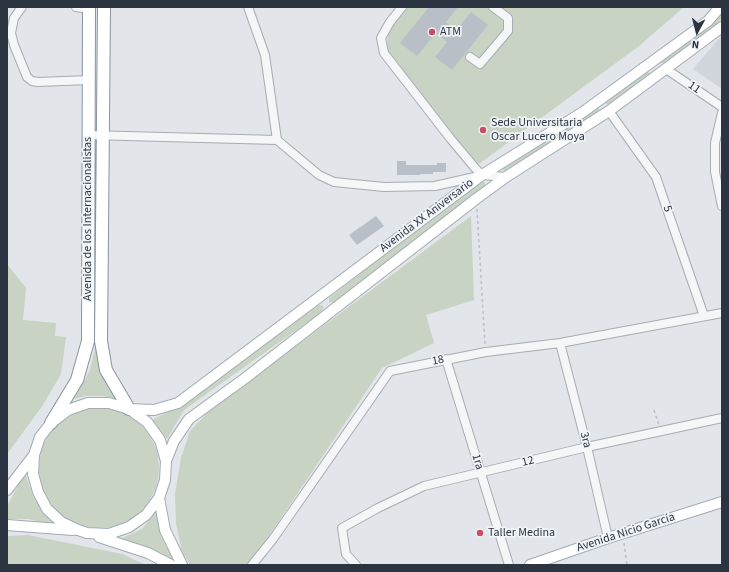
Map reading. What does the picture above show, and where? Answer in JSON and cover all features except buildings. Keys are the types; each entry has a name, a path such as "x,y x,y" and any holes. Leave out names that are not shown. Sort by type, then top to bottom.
{"highway":[{"name":"Avenida de los Internacionalistas","path":"104,7 101,341 106,370 130,409"},
{"name":"Avenida de los Internacionalistas","path":"51,423 77,380 88,341 89,8"}],"main road":[{"name":"Avenida XX Aniversario","path":"130,409 154,410 178,403 482,175 583,112 708,21 720,7"},
{"name":"Avenida XX Aniversario","path":"166,460 174,442 189,419 244,379 476,199 506,177 609,112 722,27"},
{"path":"7,525 83,532 109,534 129,528 146,515 159,498 165,480 166,460 160,440 147,422 130,409 109,403 88,403 68,410 51,423 40,438 34,455 33,474 38,492 47,509 61,522 83,532 148,553 171,565"},
{"path":"7,490 34,455"},
{"path":"159,498 165,530 182,565"},
{"name":"Avenida Nicio García","path":"530,565 622,533 721,505"}],"street":[{"path":"22,7 14,18 11,33 14,45 27,77 32,81 38,82 89,80"},
{"path":"76,7 89,8"},
{"path":"248,7 266,55 277,140"},
{"path":"402,7 390,22 381,38 384,53 450,138 482,175"},
{"path":"470,57 480,64 508,31 508,18 493,7"},
{"name":"11","path":"666,69 722,108"},
{"name":"5","path":"609,112 656,177 704,316"},
{"path":"722,113 714,143 715,172 722,206"},
{"path":"89,135 277,140 319,175 334,182 384,187 435,186 482,175 506,177"},
{"name":"18","path":"252,565 273,539 390,371 486,352 560,343 722,313"},
{"name":"3ra","path":"560,343 587,447 608,538"},
{"name":"1ra","path":"446,359 509,565"},
{"name":"12","path":"356,565 346,554 342,528 378,508 424,486 587,447 722,418"}],"path":[{"path":"476,199 486,352"},
{"path":"654,410 662,432"},
{"path":"622,533 627,565"}],"shaded area":[{"path":"722,35 722,89 693,69"}],"green space":[{"name":"Sede Universitaria Oscar Lucero Moya","path":"406,7 684,7 639,46 476,166 387,49 388,30"},
{"path":"722,9 722,18 717,24 665,63 660,63 661,59"},
{"path":"646,71 650,73 647,78 611,105 606,104 606,100"},
{"path":"594,108 599,108 599,113 509,171 503,171 503,167"},
{"path":"94,143 98,143 98,350 118,399 104,396 86,396 74,399 90,370 95,348"},
{"path":"479,181 485,182 485,186 334,303 329,302 329,298"},
{"path":"471,216 474,300 426,315 434,343 382,368 262,546 246,565 190,565 182,552 176,523 175,494 181,458 190,431 210,410"},
{"path":"7,264 26,288 23,320 56,323 55,336 66,337 61,374 43,405 7,454"},
{"path":"319,305 323,306 323,311 184,410 167,439 152,420 179,406"},
{"path":"99,408 122,413 132,418 141,426 149,435 154,445 159,468 154,491 149,501 141,510 132,518 122,523 99,528 76,523 66,518 57,510 49,501 44,491 39,468 44,445 49,435 57,426 66,418 76,413"},
{"path":"25,473 33,496 55,526 29,519 7,519 7,506"},
{"path":"157,511 160,533 177,563 150,549 120,539 142,529"},
{"path":"28,535 122,554 146,565 7,565 7,536"}],"place":[{"name":"ATM","path":"432,32"},
{"name":"Sede Universitaria Oscar Lucero Moya","path":"483,130"},
{"name":"Taller Medina","path":"480,533"}]}
